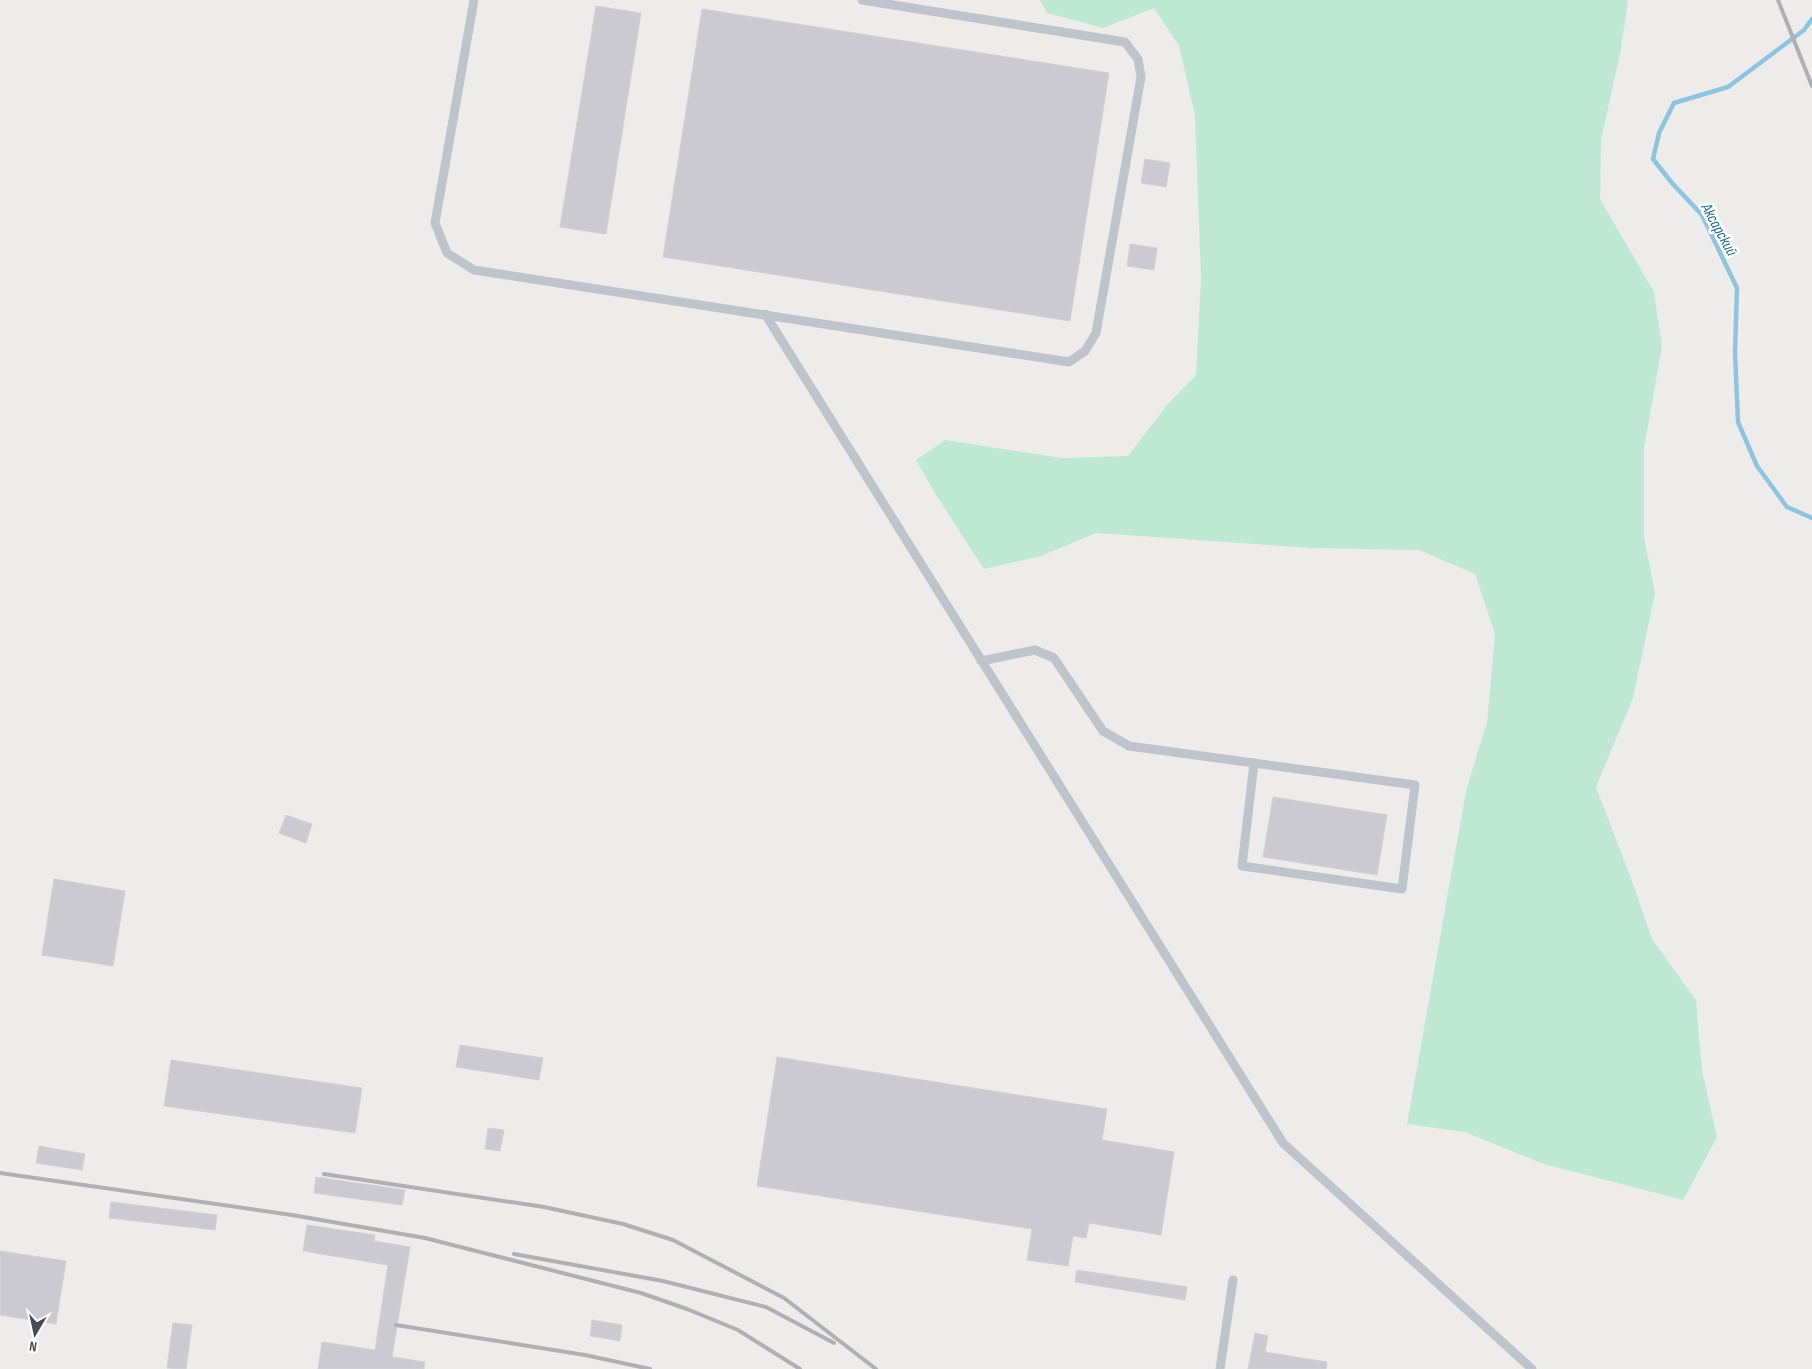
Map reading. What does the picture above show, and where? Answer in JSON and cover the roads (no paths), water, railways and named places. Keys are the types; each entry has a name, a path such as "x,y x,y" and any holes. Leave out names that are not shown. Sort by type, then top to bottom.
{"lane":[{"path":"474,0 435,223 447,253 474,270 1069,362 1085,351 1096,334 1141,77 1138,59 1125,42 862,0"},
{"path":"765,314 1282,1143 1532,1369"},
{"path":"981,661 1035,650 1054,658 1103,731 1129,746 1254,763 1415,785 1402,889 1242,866 1254,763"},
{"path":"1220,1369 1233,1280"}],"waterway":[{"name":"Аксарский","path":"1812,19 1804,30 1728,87 1674,103 1659,133 1653,159 1672,183 1702,215 1737,288 1735,352 1738,422 1757,466 1787,507 1812,518"}],"railway":[{"path":"1778,0 1812,86"},
{"path":"0,1173 292,1215 425,1238 641,1293 687,1309 738,1330 800,1369"},
{"path":"324,1174 544,1207 623,1224 673,1240 784,1298 876,1369"},
{"path":"514,1254 663,1281 766,1307 834,1343"},
{"path":"396,1325 585,1355 650,1369"}]}
